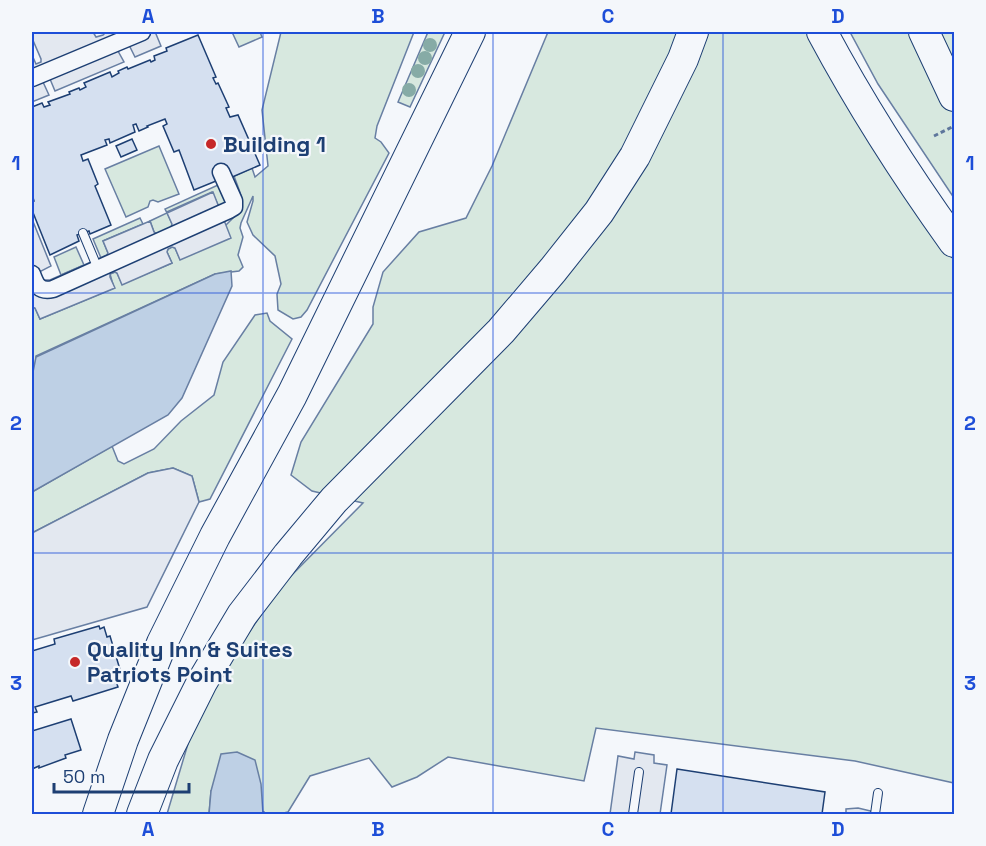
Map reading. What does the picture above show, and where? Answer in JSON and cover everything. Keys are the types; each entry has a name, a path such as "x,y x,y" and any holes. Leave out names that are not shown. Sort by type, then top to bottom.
{"highway":[{"path":"98,814 123,740 162,643 215,536 292,395 470,32"},
{"path":"142,814 163,760 202,682 242,615 334,500 501,331 599,212 635,156 683,59 693,32"},
{"path":"924,32 954,96"},
{"path":"822,33 855,91 954,242"}],"street":[{"path":"32,78 119,36 142,32"},
{"path":"32,274 40,290 52,290 234,207 234,201 221,172"}],"lane":[{"path":"83,233 98,269"},
{"path":"633,814 639,772"},
{"path":"874,814 878,793"}],"path":[{"path":"934,136 954,126"}],"shaded area":[{"path":"32,32 93,32 96,37 106,32 157,32 161,46 135,57 129,45 118,51 124,62 55,91 48,78 43,82 49,95 32,102 32,55 36,64 41,62 41,59 32,38"},
{"path":"232,32 260,32 262,37 239,47"},
{"path":"281,32 414,32 377,126 375,138 389,153 307,310 301,317 293,319 278,310 277,294 281,284 275,256 253,235 247,222 253,196 240,228 243,237 238,255 243,267 239,271 215,274 36,356 32,419 32,307 35,308 40,319 114,288 110,274 117,273 122,284 172,263 167,252 172,247 175,248 180,259 226,227 238,212 242,202 234,176 252,168 255,177 268,166 262,110"},
{"path":"428,32 445,32 410,107 398,102"},
{"path":"548,32 808,32 914,205 954,260 954,783 855,761 596,728 584,781 448,757 417,777 392,787 369,758 310,776 288,812 263,814 264,812 211,791 209,814 167,814 199,707 279,588 363,503 312,491 291,475 301,442 373,324 373,307 383,272 419,232 466,218 492,166"},
{"path":"850,32 954,32 954,198 878,84"},
{"path":"159,146 179,194 158,202 150,201 148,207 126,217 105,169"},
{"path":"218,185 225,203 219,207 212,192 167,212 172,224 171,228 157,234 154,232 150,221 167,213 165,209"},
{"path":"213,192 231,238 180,260 175,248 172,247 167,252 172,263 122,285 117,273 112,273 110,277 115,288 40,319 35,308 32,307 32,219 51,266 39,273 44,280 50,280 107,255 103,241 150,221 157,234 171,228 172,224 167,213"},
{"path":"140,218 143,224 103,241 108,253 101,258 93,239"},
{"path":"76,247 84,265 61,275 54,257"},
{"path":"267,313 270,321 292,339 210,499 199,502 192,476 173,468 148,473 32,533 32,492 112,446 118,461 124,464 154,449 181,421 214,395 223,362 255,315"},
{"path":"173,468 192,476 199,502 147,607 32,640 32,533 148,473"},
{"path":"635,752 654,755 654,763 667,765 660,814 610,814 618,756 634,759"},
{"path":"858,808 883,814 846,814 846,809"}],"water":[{"path":"231,271 232,286 182,398 168,415 32,492 32,377 36,357 215,274"},
{"path":"237,752 255,760 261,784 263,814 209,814 211,791 221,754"}],"building":[{"name":"Building 1","path":"198,35 216,77 213,78 216,84 218,83 229,107 226,108 230,117 238,115 260,165 194,190 179,150 174,152 163,126 167,124 165,119 139,131 136,124 133,125 135,132 110,143 109,139 105,140 107,145 81,155 83,161 88,159 98,184 95,186 111,225 90,234 89,231 77,235 79,241 50,255 32,210 34,201 32,194 32,107 42,103 44,107 50,105 48,102 79,88 80,90 86,87 84,83 110,72 112,77 127,67 128,69 150,60 151,62 155,60 154,56 167,51 166,48"},
{"path":"132,139 137,150 121,157 116,146"},
{"name":"Quality Inn & Suites Patriots Point","path":"99,626 100,629 104,627 107,637 110,636 121,673 114,675 118,687 73,701 71,696 35,707 37,712 32,713 32,651 55,644 54,639"},
{"path":"71,719 81,750 65,755 66,758 32,769 32,731"},
{"path":"677,769 825,792 822,814 671,814"}],"place":[{"name":"Building 1","path":"211,144"},
{"name":"Quality Inn & Suites Patriots Point","path":"75,662"}]}
